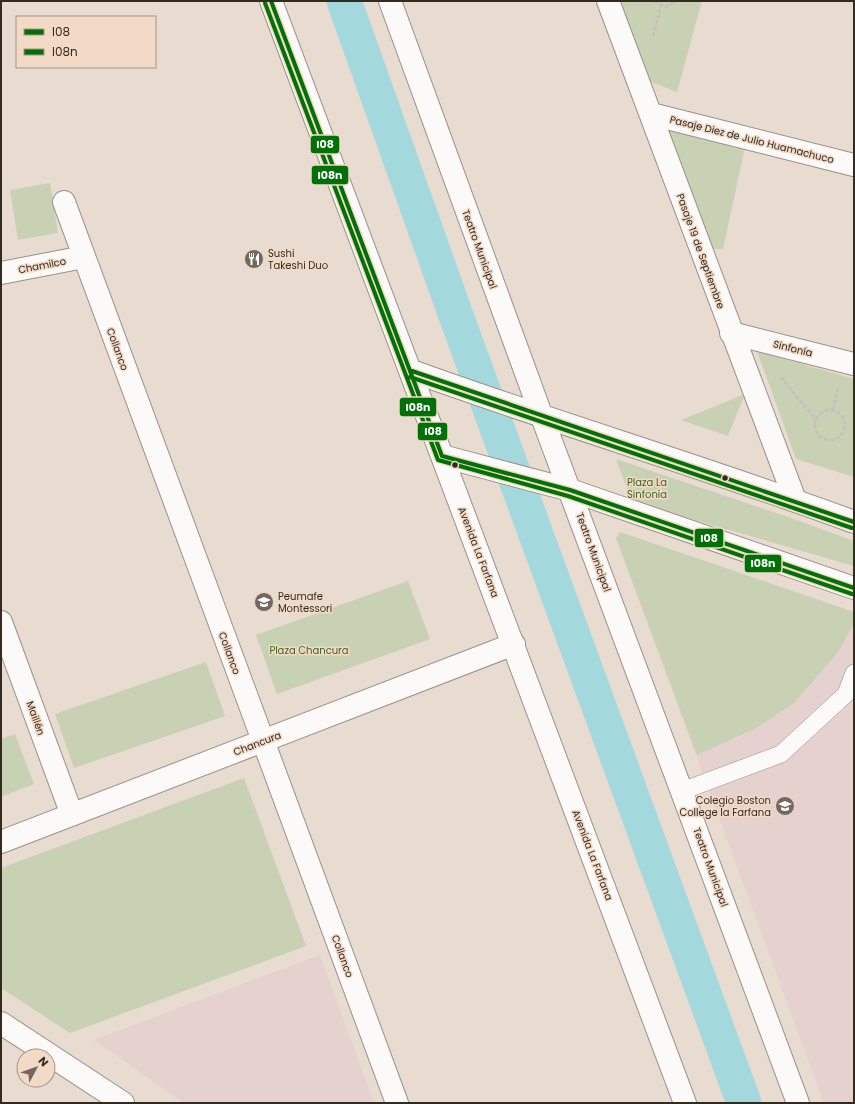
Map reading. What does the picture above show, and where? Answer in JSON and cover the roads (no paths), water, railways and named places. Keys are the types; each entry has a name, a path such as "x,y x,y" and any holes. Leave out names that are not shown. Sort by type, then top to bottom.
{"street":[{"name":"Avenida La Farfana","path":"272,1 412,371 450,458 514,644 686,1103"},
{"name":"Teatro Municipal","path":"390,1 542,417 798,1103"},
{"name":"Pasaje 19 de Septiembre","path":"608,1 731,333 795,500"},
{"name":"Pasaje Diez de Julio Huamachuco","path":"651,114 854,165"},
{"name":"Collanco","path":"64,202 397,1103"},
{"name":"Chamilco","path":"1,274 84,257"},
{"name":"Sinfonía","path":"731,333 854,364"},
{"path":"412,371 542,417 795,500 854,522"},
{"path":"450,458 570,490 854,588"},
{"name":"Maillén","path":"1,622 72,815"},
{"name":"Chancura","path":"1,842 514,644"},
{"path":"1,1023 123,1103"}],"lane":[{"path":"682,791 781,754 846,694 854,672"}],"waterway":[{"path":"344,1 459,324 744,1103"}],"place":[{"name":"Sushi Takeshi Duo","path":"254,259"},
{"name":"Peumafe Montessori","path":"264,602"},
{"name":"Colegio Boston College la Farfana","path":"785,806"}],"park label":[{"name":"Plaza La Sinfonía","path":"647,488"},
{"name":"Plaza Chancura","path":"309,650"}]}
